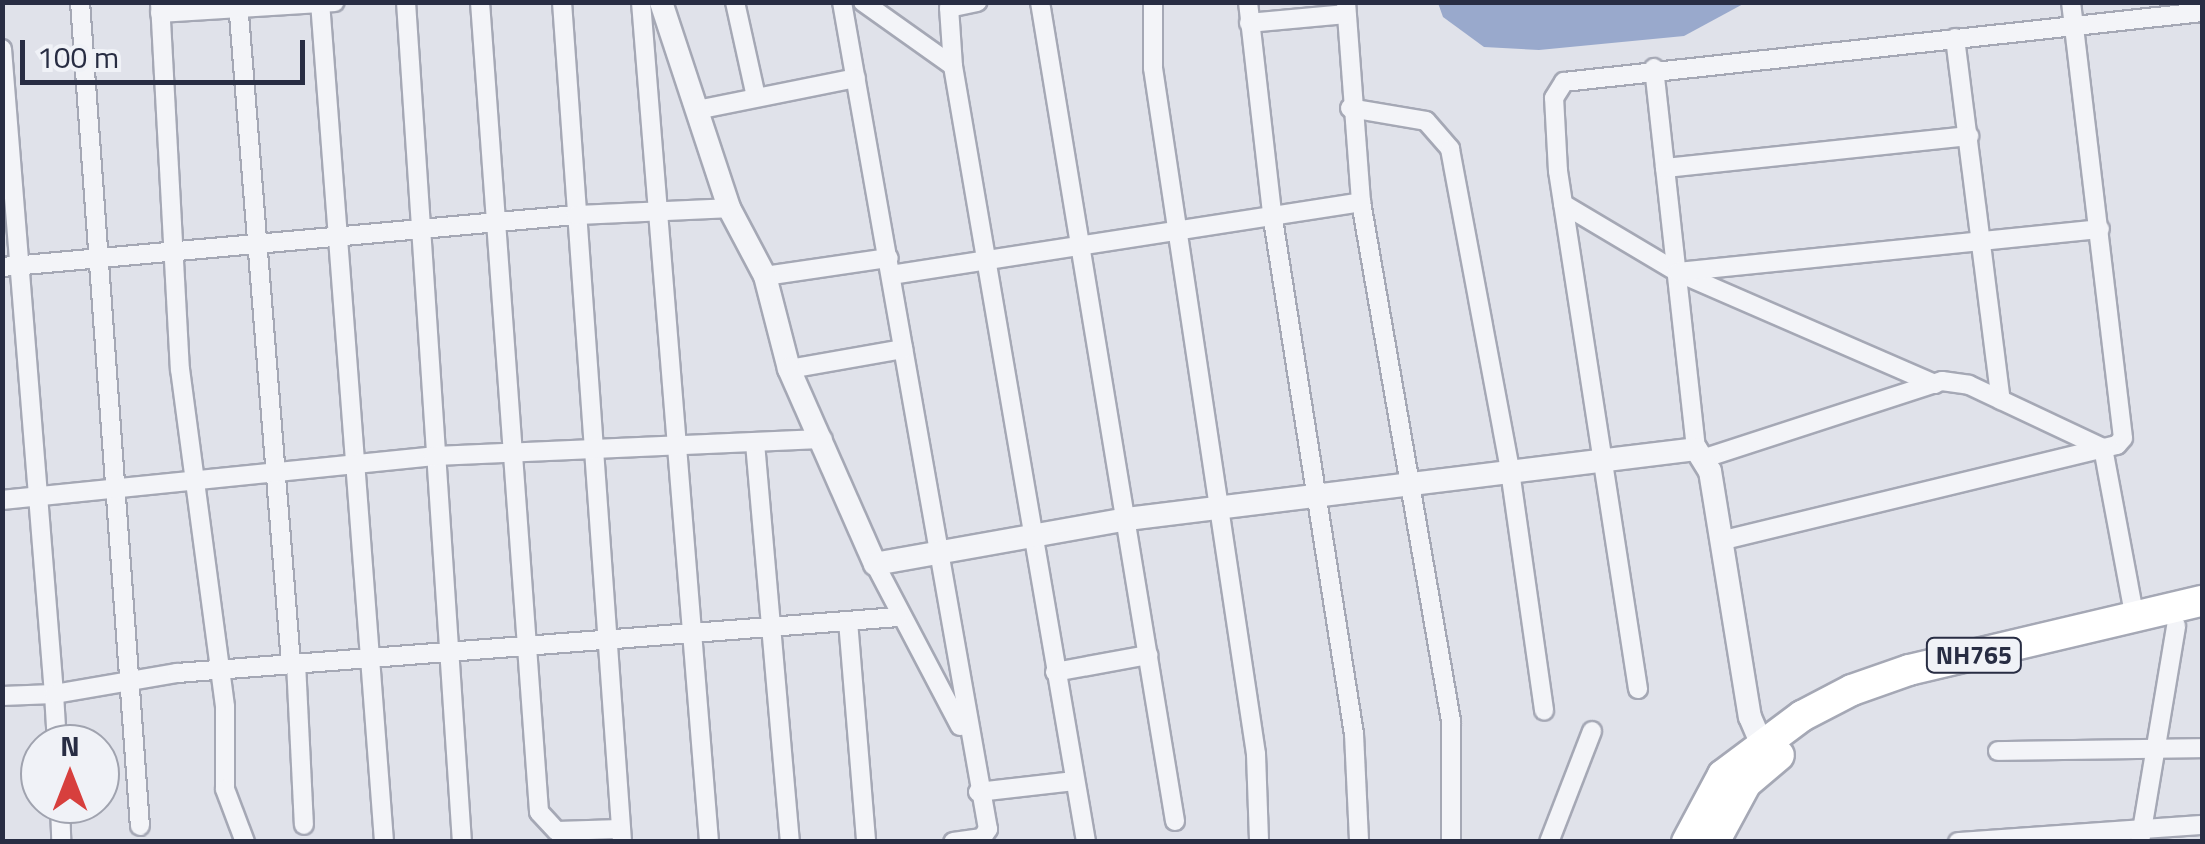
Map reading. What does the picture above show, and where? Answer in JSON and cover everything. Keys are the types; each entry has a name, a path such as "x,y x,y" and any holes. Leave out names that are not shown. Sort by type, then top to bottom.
{"highway":[{"name":"NH765","path":"1714,842 1765,753 1852,690 1909,670 2202,602"},
{"name":"NH765","path":"1687,842 1722,775 1818,728 1944,679 2189,623"}],"street":[{"path":"80,2 140,826"},
{"path":"245,842 225,789 220,670 194,482 160,8 335,2"},
{"path":"406,2 433,456 462,842"},
{"path":"480,2 502,223 545,824 582,833 621,835 562,2"},
{"path":"642,2 674,447 709,842"},
{"path":"661,2 729,208 765,276 790,369 898,617 967,740"},
{"path":"734,2 756,97"},
{"path":"842,2 986,835 953,842"},
{"path":"863,2 954,66"},
{"path":"977,2 948,8 954,66 1086,842"},
{"path":"1040,2 1175,821"},
{"path":"1154,2 1153,68 1256,754 1259,842"},
{"path":"1248,2 1272,213 1354,734 1358,842"},
{"path":"1720,541 2117,446 2125,426 2071,2"},
{"path":"320,3 333,237 373,657 384,842"},
{"path":"238,5 304,825"},
{"path":"1249,23 1346,8 1350,108 1361,202 1452,721 1451,842"},
{"path":"1638,689 1553,125 1554,98 1564,82 1654,68 2075,27 2195,9"},
{"path":"1956,38 2001,400"},
{"path":"2,49 10,267 39,496 56,724"},
{"path":"1654,68 1701,454 1765,753"},
{"path":"696,110 856,78"},
{"path":"1350,108 1426,121 1450,149 1510,471 1544,711"},
{"path":"1665,168 1968,136"},
{"path":"765,276 985,261 1361,202"},
{"path":"1563,204 1676,272 1934,384"},
{"path":"10,267 176,255 576,215 729,208"},
{"path":"1676,272 2100,229"},
{"path":"790,369 903,349"},
{"path":"876,564 1126,520 1412,480 1701,454 1954,380 2102,448"},
{"path":"2,500 433,456 518,456 823,439"},
{"path":"755,443 790,842"},
{"path":"2102,448 2134,619"},
{"path":"2,696 54,694 220,670 898,617"},
{"path":"848,620 866,842"},
{"path":"2142,835 2154,752 2189,623"},
{"path":"1056,672 1148,655"},
{"path":"1549,842 1592,731"},
{"path":"1998,751 2154,752 2202,748"},
{"path":"978,792 1074,781"},
{"path":"1958,842 2142,835 2202,825"}],"water":[{"path":"1438,2 1745,3 1684,36 1539,50 1484,47 1443,17"}]}
